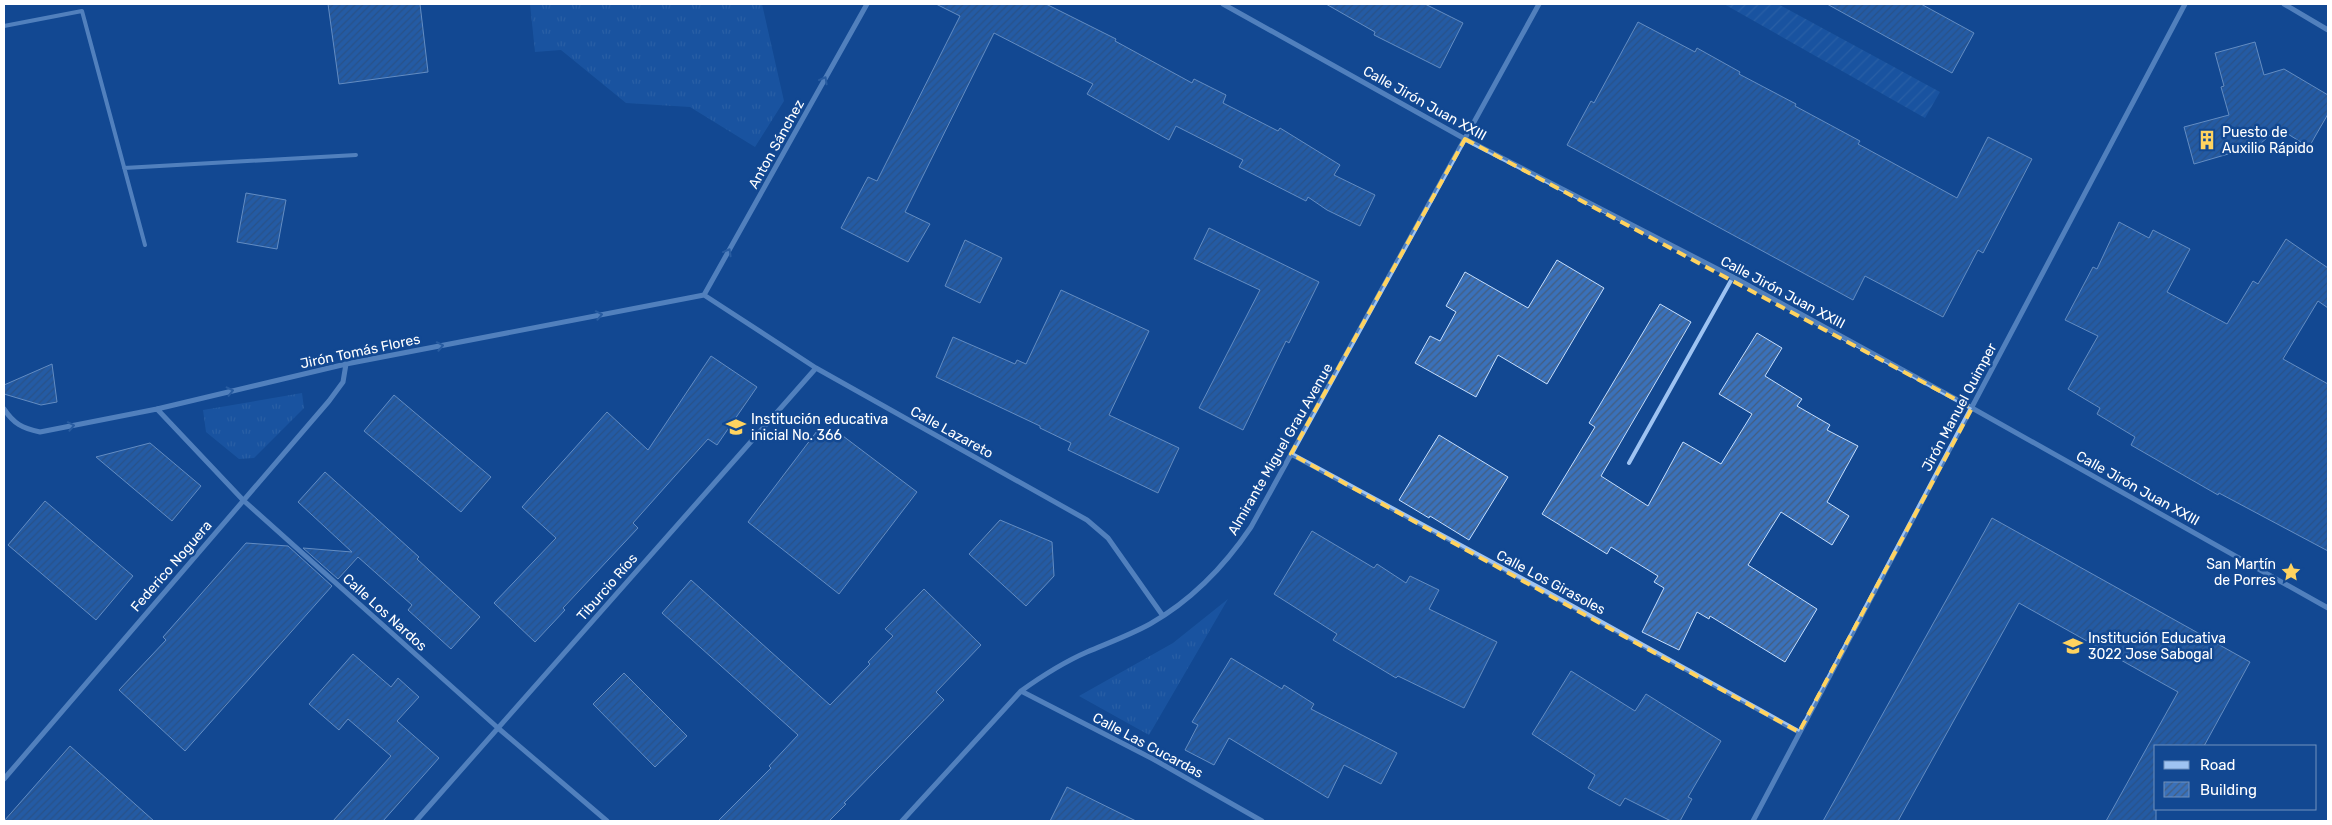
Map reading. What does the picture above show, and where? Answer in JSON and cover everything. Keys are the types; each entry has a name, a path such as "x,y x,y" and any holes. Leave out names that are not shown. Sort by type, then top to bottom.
{"street":[{"name":"Anton Sánchez","path":"704,295 867,4"},
{"name":"Calle Jirón Juan XXIII","path":"1223,4 1465,138 1733,277 1972,408 2328,608"},
{"name":"Almirante Miguel Grau Avenue","path":"902,821 1021,691 1044,675 1163,616 1196,591 1225,563 1251,527 1539,4"},
{"name":"Jirón Manuel Quimper","path":"1753,821 2185,4"},
{"path":"2284,4 2328,30"},
{"name":"Jirón Tomás Flores","path":"4,409 12,422 23,428 40,432 157,408 346,364 704,295"},
{"name":"Calle Lazareto","path":"704,295 816,368 1087,520 1108,538 1163,616"},
{"name":"Federico Noguera","path":"4,779 329,401 343,382 346,364"},
{"name":"Tiburcio Ríos","path":"416,821 816,368"},
{"name":"Calle Los Nardos","path":"157,408 243,500 498,728 607,821"},
{"name":"Calle Los Girasoles","path":"1291,454 1800,732"},
{"name":"Calle Las Cucardas","path":"1021,691 1152,759 1262,821"}],"lane":[{"path":"82,4 82,11 145,245"},
{"path":"4,26 82,11"},
{"path":"124,168 356,155"},
{"path":"1629,463 1733,277"}],"highlighted area":[{"path":"1465,139 1972,408 1799,732 1291,454"}],"green space":[{"path":"530,4 762,4 784,101 755,147 690,107 626,103 561,50 535,52"},
{"path":"1724,4 1778,4 1940,92 1925,118"},
{"path":"302,393 304,408 254,458 239,459 206,432 203,410"},
{"path":"1228,599 1149,735 1079,696 1173,643"}],"building":[{"path":"328,4 420,4 428,72 339,84"},
{"path":"936,4 1046,4 1116,39 1115,41 1192,83 1194,79 1226,95 1223,103 1278,131 1280,128 1340,165 1334,175 1375,195 1360,226 1327,210 1308,197 1306,201 1239,167 1243,160 1176,126 1169,140 1087,94 1093,84 994,33 905,212 930,224 908,262 841,228 868,177 877,181 960,16"},
{"path":"1326,4 1425,4 1463,23 1440,68 1374,35 1375,32"},
{"path":"1827,4 1921,4 1974,33 1952,73"},
{"path":"1638,22 1695,52 1697,48 1740,72 1739,74 1796,104 1795,106 1860,141 1858,144 1957,198 1988,137 2032,159 1983,253 1978,250 1943,317 1865,276 1853,300 1567,145 1591,101 1594,103"},
{"path":"2255,42 2264,75 2284,69 2328,95 2328,114 2309,147 2278,128 2259,145 2194,164 2184,127 2229,115 2221,87 2224,86 2215,53"},
{"path":"246,193 286,200 277,249 237,242"},
{"path":"2119,222 2149,238 2153,230 2190,249 2167,292 2227,324 2253,281 2258,284 2286,239 2328,268 2328,308 2318,301 2283,359 2328,384 2328,551 2219,493 2218,495 2131,445 2135,437 2097,414 2100,408 2068,389 2098,336 2065,320 2093,267 2097,269"},
{"path":"1209,228 1319,282 1289,343 1286,341 1243,430 1199,408 1260,290 1194,259"},
{"path":"965,240 1002,258 980,303 945,286"},
{"path":"1557,260 1604,288 1547,384 1498,355 1476,397 1415,363 1430,336 1440,341 1456,312 1446,306 1465,272 1528,308"},
{"path":"1061,290 1149,331 1109,415 1179,448 1158,493 1068,450 1071,443 1040,428 1040,426 936,377 953,337 1015,364 1017,360 1026,364"},
{"path":"1660,304 1691,322 1601,476 1648,506 1683,442 1721,464 1752,414 1719,394 1757,333 1782,348 1765,376 1802,399 1797,406 1830,425 1827,430 1858,446 1827,502 1849,516 1832,545 1781,512 1748,565 1817,609 1785,662 1710,616 1709,619 1697,612 1679,650 1642,632 1664,588 1654,582 1658,576 1611,547 1607,554 1542,514 1595,427 1589,423"},
{"path":"711,356 757,387 717,445 708,439 633,523 638,528 563,608 565,610 535,642 494,603 556,538 522,507 607,412 648,450"},
{"path":"52,364 57,402 41,405 4,394 4,385"},
{"path":"394,395 491,477 461,512 364,431"},
{"path":"817,431 839,433 917,492 839,594 748,522"},
{"path":"1439,435 1508,477 1469,540 1399,500"},
{"path":"150,443 201,486 172,521 96,457"},
{"path":"325,472 419,557 417,559 480,617 451,649 408,610 412,605 358,557 338,579 303,548 352,552 298,502"},
{"path":"45,501 133,576 96,620 8,545"},
{"path":"1992,518 2250,662 2205,745 2154,745 2154,810 2156,810 2156,821 2106,821 2178,692 2019,603 1898,821 1823,821"},
{"path":"1000,520 1052,542 1054,576 1026,606 969,554"},
{"path":"1312,531 1374,568 1377,564 1406,583 1410,576 1439,590 1429,609 1497,642 1464,708 1398,676 1396,678 1333,640 1337,634 1274,594"},
{"path":"246,543 288,546 332,586 185,751 119,690 166,640 163,637"},
{"path":"691,580 830,705 870,664 868,662 893,636 885,629 924,589 981,645 936,692 944,700 844,803 846,804 829,821 718,821 771,768 769,766 798,735 662,613"},
{"path":"353,654 391,687 398,678 419,697 397,721 439,758 383,821 333,821 391,756 348,719 339,730 309,704"},
{"path":"1231,658 1282,689 1284,685 1314,704 1311,709 1397,753 1381,784 1344,765 1328,798 1229,738 1214,765 1185,750 1198,725 1192,722"},
{"path":"1571,671 1635,711 1646,694 1721,741 1688,797 1692,799 1680,821 1671,821 1625,798 1620,806 1588,788 1595,775 1532,734"},
{"path":"624,673 687,736 655,767 593,704"},
{"path":"70,746 154,821 4,821"},
{"path":"1067,787 1136,821 1050,821"}],"place":[{"name":"Puesto de Auxilio Rápido","path":"2207,140"},
{"name":"Institución educativa inicial No. 366","path":"736,427"},
{"name":"San Martín de Porres","path":"2291,572"},
{"name":"Institución Educativa 3022 Jose Sabogal","path":"2073,646"}]}
